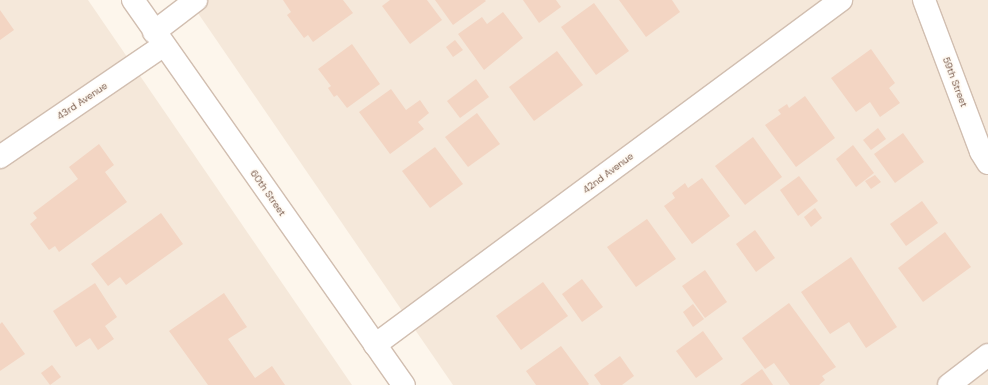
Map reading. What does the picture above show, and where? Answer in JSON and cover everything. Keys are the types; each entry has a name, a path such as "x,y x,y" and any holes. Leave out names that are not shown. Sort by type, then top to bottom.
{"street":[{"name":"60th Street","path":"133,0 404,385"},
{"name":"43rd Avenue","path":"0,157 159,39 196,0"},
{"name":"42nd Avenue","path":"375,345 841,0"},
{"name":"59th Street","path":"924,0 981,152 988,163"},
{"path":"949,385 988,356"}],"shaded area":[{"path":"0,0 88,0 352,385 0,385"},
{"path":"189,0 988,0 988,385 453,385"}],"building":[{"path":"283,0 343,0 353,13 313,42 308,35 304,38 287,15 291,12"},
{"path":"390,0 427,0 442,20 410,44 382,6"},
{"path":"435,0 485,0 486,1 453,25"},
{"path":"523,0 556,0 561,7 539,23"},
{"path":"619,0 672,0 680,12 646,37"},
{"path":"594,3 629,51 596,75 561,27"},
{"path":"0,10 14,30 0,40"},
{"path":"503,12 523,38 484,70 458,34 482,17 487,24"},
{"path":"455,40 463,50 453,57 446,47"},
{"path":"352,44 380,84 347,108 337,95 334,97 328,88 331,86 318,69"},
{"path":"871,49 895,83 889,88 900,103 880,117 870,102 856,112 831,78"},
{"path":"557,51 583,85 534,121 509,87"},
{"path":"476,79 489,97 460,118 447,101"},
{"path":"391,89 406,110 420,100 429,113 418,122 424,129 390,154 359,112"},
{"path":"805,96 835,138 796,167 765,125 781,114 778,110 787,104 789,108"},
{"path":"477,113 500,144 468,167 445,137"},
{"path":"878,128 886,139 871,150 863,140"},
{"path":"903,133 924,162 895,183 874,154"},
{"path":"753,137 782,177 745,205 715,166"},
{"path":"99,144 114,165 105,172 127,202 59,252 55,246 49,250 30,224 37,218 33,213 78,179 69,167"},
{"path":"853,145 874,173 856,187 836,159"},
{"path":"435,147 463,184 430,208 402,171"},
{"path":"875,175 881,182 871,189 865,181"},
{"path":"799,176 818,201 798,216 780,190"},
{"path":"702,178 730,216 692,244 664,206 675,198 672,193 685,183 688,188"},
{"path":"922,201 938,223 906,246 890,224"},
{"path":"815,208 822,218 811,227 804,217"},
{"path":"161,213 183,244 126,285 120,277 108,286 91,264"},
{"path":"647,219 676,259 636,287 607,247"},
{"path":"755,230 775,258 756,272 736,244"},
{"path":"945,232 971,267 923,302 898,268"},
{"path":"851,257 897,327 866,348 849,322 830,334 801,292"},
{"path":"705,270 727,302 705,318 682,286"},
{"path":"582,279 603,307 582,322 562,294"},
{"path":"543,282 568,316 521,350 496,316"},
{"path":"95,283 117,317 105,326 114,339 98,350 90,338 76,347 53,311"},
{"path":"224,293 247,327 228,339 255,378 272,366 285,385 208,385 169,331"},
{"path":"789,303 836,367 822,376 825,380 819,385 790,385 774,363 765,369 742,338"},
{"path":"693,304 704,319 693,327 683,312"},
{"path":"2,322 25,354 0,371 0,324"},
{"path":"703,331 723,359 696,378 676,351"},
{"path":"561,346 589,384 588,385 536,385 526,371"},
{"path":"620,356 634,376 622,385 601,385 594,375"},
{"path":"52,365 61,377 50,385 41,373"},
{"path":"762,369 773,385 740,385"}]}
